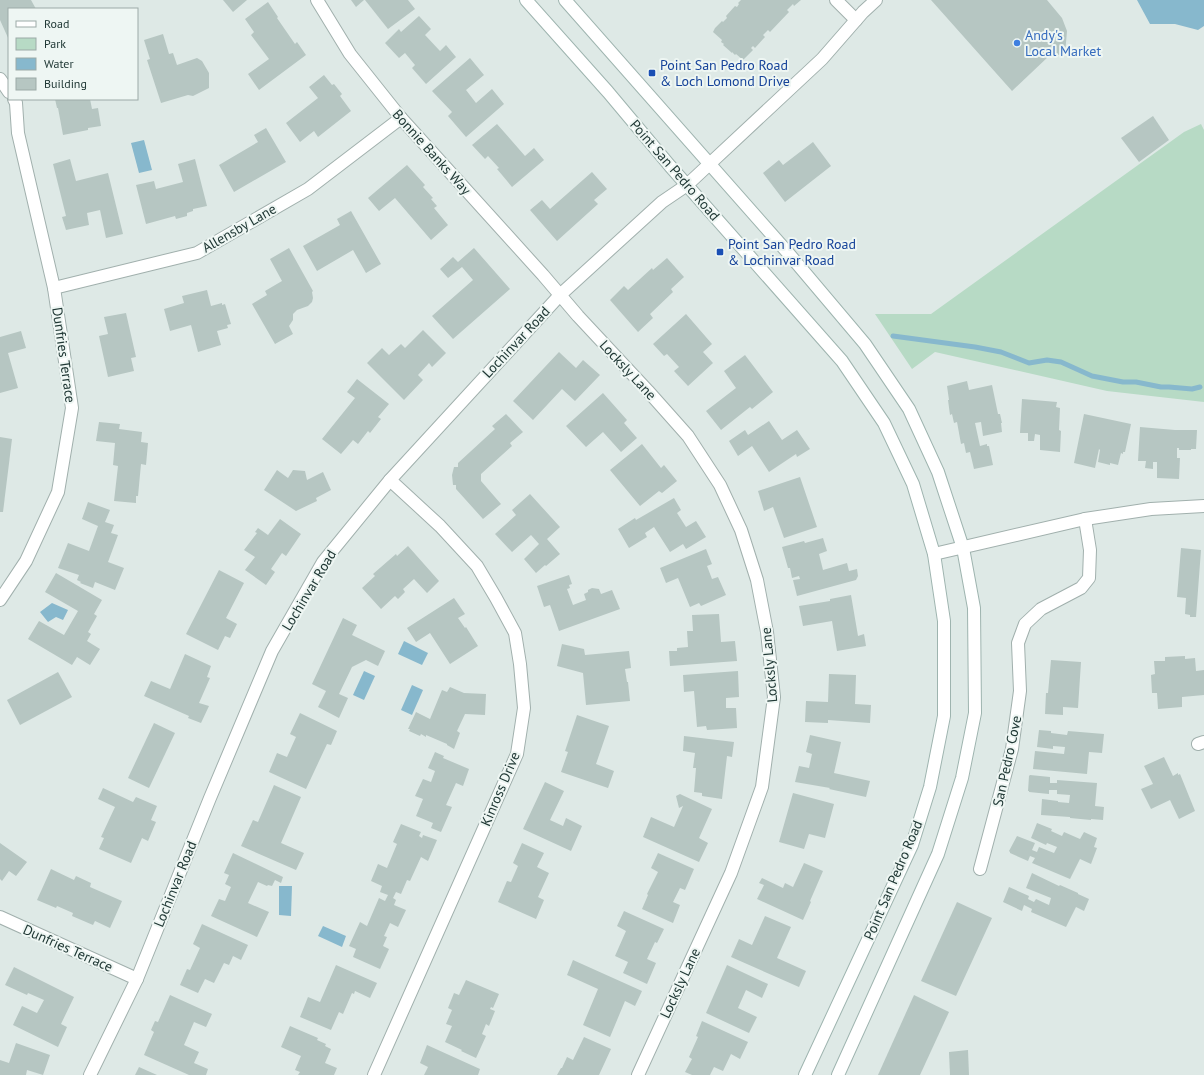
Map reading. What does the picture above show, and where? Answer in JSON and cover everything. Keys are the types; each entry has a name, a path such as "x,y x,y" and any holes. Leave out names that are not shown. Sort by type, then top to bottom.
{"street":[{"name":"Bonnie Banks Way","path":"317,0 350,54 401,118 560,295"},
{"name":"Point San Pedro Road","path":"526,0 842,361 884,423 913,484 934,554 944,621 944,716 930,787 912,844 805,1075"},
{"name":"Point San Pedro Road","path":"565,0 789,254 865,344 909,409 938,472 963,548 974,608 975,714 962,778 938,854 838,1075"},
{"path":"836,0 856,20"},
{"name":"Lochinvar Road","path":"90,1075 137,979 210,798 272,651 323,562 390,480 560,295 662,202 687,185 822,59 856,20 876,0"},
{"path":"0,79 8,91"},
{"name":"Dunfries Terrace","path":"0,600 26,561 58,492 72,408 54,288 18,133 14,100"},
{"name":"Allensby Lane","path":"54,288 197,253 308,189 401,118"},
{"name":"Locksly Lane","path":"560,295 688,436 720,485 741,530 757,580 767,632 774,696 762,787 757,801 731,873 638,1075"},
{"name":"Kinross Drive","path":"374,1075 517,754 524,708 520,664 514,633 496,598 477,566 440,526 390,480"},
{"path":"934,554 1085,519 1151,510 1204,506"},
{"name":"San Pedro Cove","path":"980,869 1012,749 1020,691 1018,642 1025,624 1041,609 1081,588 1089,578 1090,550 1085,519"},
{"name":"Dunfries Terrace","path":"0,917 137,979"}],"green space":[{"path":"1201,124 1204,130 1204,402 1107,391 935,352 912,369 875,314 931,314 1184,132"}],"water":[{"path":"1137,0 1204,0 1204,26 1198,30 1175,24 1150,24"},
{"path":"144,140 152,170 139,173 131,143"},
{"path":"52,603 68,610 63,620 56,617 48,622 40,612"},
{"path":"404,641 428,653 422,665 398,654"},
{"path":"364,671 375,676 364,700 353,695"},
{"path":"412,685 423,690 412,715 401,710"},
{"path":"279,886 292,886 291,916 279,915"},
{"path":"323,926 346,936 342,947 318,936"}],"building":[{"path":"0,0 31,0 35,8 8,8 8,38 0,20"},
{"path":"223,0 247,0 233,12"},
{"path":"351,0 364,0 356,7"},
{"path":"365,0 408,0 415,9 388,29"},
{"path":"741,0 801,0 794,6 793,4 787,10 789,12 770,32 768,30 763,35 765,37 755,48 753,46 751,48 753,50 743,60 723,45 724,44 721,42 722,40 713,32 722,21 723,22 727,18 726,16 735,6 737,7"},
{"name":"Andy's Local Market","path":"931,0 1047,0 1062,18 1067,31 1065,54 1049,56 1012,91"},
{"path":"268,2 295,44 297,42 306,55 259,90 248,74 269,59 251,35 254,32 245,19"},
{"path":"419,16 431,29 425,35 440,51 446,45 456,57 426,84 412,68 415,65 405,53 399,58 385,43 399,29 401,32"},
{"path":"163,34 169,54 173,53 177,65 197,58 202,61 209,73 209,88 193,96 188,95 161,103 147,60 150,59 144,40"},
{"path":"470,58 484,75 466,90 476,103 492,89 504,104 466,137 448,116 452,112 432,91"},
{"path":"324,75 342,94 340,96 351,111 318,137 314,131 300,142 286,123 318,98 309,87"},
{"path":"55,100 90,100 92,109 98,108 101,126 63,135"},
{"path":"1153,116 1169,140 1139,162 1121,138"},
{"path":"497,124 525,156 534,148 544,160 512,187 497,169 499,168 488,156 485,159 472,145"},
{"path":"266,128 286,162 234,192 219,165 258,142 254,135"},
{"path":"813,142 831,166 785,202 763,173 779,160 783,165"},
{"path":"70,159 76,181 108,173 123,234 106,238 100,210 87,213 89,225 66,230 62,217 66,216 53,164"},
{"path":"195,159 207,206 193,209 193,211 187,213 187,216 176,219 175,216 146,224 136,185 154,181 156,189 183,182 178,164"},
{"path":"407,165 425,185 423,187 433,198 431,199 437,206 434,208 448,225 431,240 395,198 379,211 368,198"},
{"path":"592,172 607,189 594,200 598,204 557,241 530,210 542,200 550,209"},
{"path":"351,211 381,264 366,273 353,250 317,271 303,246 340,225 337,219"},
{"path":"289,248 313,291 313,298 312,302 308,306 297,310 293,314 293,320 289,326 293,334 275,344 252,304 267,295 265,291 282,281 270,259"},
{"path":"474,248 510,289 453,339 432,316 473,280 462,267 448,278 440,269 453,257 458,262"},
{"path":"667,258 684,277 671,289 673,292 650,314 653,318 638,332 610,300 624,286 628,290 652,268 653,270"},
{"path":"207,290 211,306 222,303 222,305 225,304 231,324 227,325 228,328 217,331 221,345 198,352 191,325 170,331 164,309 184,303 182,296"},
{"path":"126,313 136,357 131,358 134,371 108,377 99,336 108,334 104,317"},
{"path":"686,314 712,344 703,352 713,363 688,386 674,371 679,367 667,354 664,356 653,344"},
{"path":"423,330 446,353 432,367 429,363 418,375 423,380 404,400 367,363 382,348 389,355 401,344 405,348"},
{"path":"21,331 26,348 8,353 18,388 0,393 0,337"},
{"path":"559,352 576,368 583,360 600,375 575,401 562,389 533,420 513,401"},
{"path":"745,355 773,392 752,409 750,407 721,430 706,411 736,388 724,371"},
{"path":"357,379 389,404 378,417 381,419 370,433 368,431 358,444 353,440 341,454 322,439 355,398 347,392"},
{"path":"967,381 969,390 992,385 998,414 1000,414 1002,423 1002,432 983,436 981,422 975,423 980,446 987,444 987,446 989,446 993,465 974,469 970,452 966,453 964,443 961,444 957,422 954,423 952,414 950,415 948,400 947,386"},
{"path":"603,393 627,420 624,423 637,438 621,452 603,432 586,447 566,426"},
{"path":"1022,399 1057,402 1056,407 1060,408 1060,452 1040,450 1040,435 1035,434 1034,441 1028,441 1028,433 1020,433"},
{"path":"506,414 523,432 510,443 512,446 481,474 481,481 501,504 483,519 456,489 456,485 453,485 452,475 454,467 458,467 458,463 495,429 492,426"},
{"path":"1084,414 1131,424 1125,452 1123,452 1123,454 1121,453 1118,465 1098,462 1099,449 1095,468 1074,463"},
{"path":"769,421 782,440 797,430 810,449 797,457 796,454 769,472 752,446 738,456 729,441 745,430 748,435"},
{"path":"99,422 120,424 119,429 142,432 141,442 148,443 146,465 141,464 136,503 114,501 118,466 113,465 115,443 96,441"},
{"path":"1140,427 1197,430 1196,449 1179,450 1179,448 1177,448 1177,458 1180,458 1179,479 1157,478 1157,462 1153,462 1153,469 1145,468 1146,461 1138,461"},
{"path":"0,437 12,439 3,512 0,512"},
{"path":"642,444 661,468 664,465 677,481 662,493 659,491 640,506 610,470"},
{"path":"277,470 288,478 293,470 305,471 307,480 323,472 331,490 316,498 317,501 296,511 264,490"},
{"path":"800,477 817,527 784,538 773,507 764,511 758,491"},
{"path":"530,494 560,527 547,539 560,554 536,573 524,559 539,544 531,535 512,552 495,534 516,515 512,510"},
{"path":"674,498 681,510 677,513 686,527 696,521 706,537 686,549 683,544 670,552 654,527 645,533 647,537 629,548 618,529 635,518 636,520"},
{"path":"88,502 110,510 105,522 114,525 111,533 118,535 108,562 124,568 115,590 95,582 93,588 80,583 81,582 77,580 79,575 58,568 68,543 89,551 98,526 82,519"},
{"path":"280,519 301,534 286,556 282,553 271,569 275,572 266,585 245,570 255,557 244,550 257,533 255,532 258,528 268,535"},
{"path":"823,538 827,551 819,554 823,570 847,563 849,571 857,569 858,576 856,580 797,596 793,580 800,579 799,576 792,578 782,547"},
{"path":"408,546 439,581 427,593 414,579 403,589 405,592 398,599 395,596 381,609 362,588 375,576 373,574 396,554 397,556"},
{"path":"1181,548 1201,550 1196,617 1190,617 1190,615 1185,614 1186,598 1177,597"},
{"path":"706,549 712,564 707,566 712,579 718,577 726,595 701,606 699,603 690,607 678,578 666,583 660,568"},
{"path":"219,570 244,583 226,618 237,624 230,638 225,636 218,650 186,634"},
{"path":"56,573 102,600 94,614 97,616 88,632 91,634 87,641 100,649 90,665 77,657 72,665 28,639 39,621 64,635 78,611 45,592"},
{"path":"569,575 572,584 569,585 570,588 567,589 573,605 586,600 584,594 592,588 599,589 601,594 612,590 620,609 559,631 550,605 544,607 537,586"},
{"path":"851,595 858,636 864,634 866,646 837,651 832,621 803,626 799,606 830,601 830,599"},
{"path":"454,598 465,614 458,618 465,628 466,627 478,646 450,664 430,633 416,642 407,628"},
{"path":"719,614 721,642 735,641 737,661 670,666 669,651 677,651 677,648 688,647 687,631 693,631 692,615"},
{"path":"343,618 357,625 352,635 385,651 378,666 366,660 352,667 339,694 348,698 339,718 318,707 326,691 312,684"},
{"path":"562,644 584,649 585,655 629,651 631,668 625,669 630,701 586,705 583,673 557,666"},
{"path":"185,654 211,666 207,677 210,678 199,703 209,706 201,723 144,696 151,681 170,689"},
{"path":"1185,656 1185,659 1195,658 1196,671 1204,670 1204,695 1182,697 1182,707 1158,709 1157,693 1152,693 1151,675 1155,674 1154,661 1165,661 1165,657"},
{"path":"1051,660 1081,662 1078,708 1063,707 1063,715 1045,714 1046,693 1048,693"},
{"path":"738,671 739,697 726,698 726,708 736,708 737,728 707,730 706,726 697,727 694,691 684,692 683,675"},
{"path":"58,672 72,697 20,725 7,700"},
{"path":"829,674 856,675 855,704 871,705 870,723 828,720 828,723 805,722 806,701 828,702"},
{"path":"450,687 464,693 486,694 485,715 465,714 457,731 460,733 454,749 447,744 426,735 426,737 421,734 420,736 409,731 410,729 408,729 416,712 430,719 442,690 447,692"},
{"path":"300,713 337,731 331,745 327,744 306,789 269,772 277,753 287,757 296,737 290,734"},
{"path":"577,715 609,726 596,764 614,771 608,788 561,772 568,752 565,751"},
{"path":"154,723 175,733 149,788 128,778"},
{"path":"1039,730 1067,735 1068,731 1104,734 1102,753 1089,752 1087,774 1033,769 1035,751 1064,754 1065,747 1053,746 1053,749 1037,747"},
{"path":"810,735 841,742 834,773 870,781 866,797 829,789 830,788 795,782 799,766 809,768 812,754 806,752"},
{"path":"684,736 734,742 732,757 727,756 722,799 702,796 702,793 694,792 696,768 693,768 695,753 683,751"},
{"path":"435,752 444,756 443,758 469,769 463,786 456,783 446,805 452,807 441,832 431,828 433,823 416,816 423,799 415,796 423,779 431,782 435,771 428,768"},
{"path":"1164,757 1173,776 1178,773 1178,775 1180,774 1195,811 1179,819 1170,800 1151,809 1141,789 1153,784 1144,766"},
{"path":"1030,775 1050,777 1050,783 1057,783 1057,780 1097,783 1095,806 1104,807 1103,820 1041,815 1042,799 1069,803 1070,795 1057,794 1057,790 1049,790 1049,794 1029,792"},
{"path":"545,782 564,791 550,820 563,826 566,818 582,826 571,851 523,829"},
{"path":"274,785 301,797 281,843 304,853 296,870 241,846 253,820 258,822"},
{"path":"103,788 133,802 136,797 157,806 151,820 156,822 148,841 142,838 131,863 99,849 104,838 101,837 115,807 98,799"},
{"path":"793,793 834,804 825,838 809,834 804,849 779,842"},
{"path":"680,794 712,809 699,838 708,843 699,862 643,837 651,817 674,827 683,806 679,808 676,796"},
{"path":"1037,823 1052,829 1051,831 1062,836 1064,832 1080,839 1084,832 1097,838 1094,847 1097,848 1091,864 1080,859 1070,879 1032,863 1035,858 1030,856 1028,861 1010,853 1009,851 1017,836 1035,843 1032,850 1037,852 1039,847 1054,853 1057,847 1047,843 1046,845 1031,838"},
{"path":"401,824 421,832 419,836 422,838 423,835 437,840 428,861 421,857 410,881 407,880 401,894 396,892 393,898 396,900 394,905 406,910 398,927 390,923 384,936 387,937 383,946 389,949 380,969 353,957 356,949 349,946 360,922 367,926 379,898 385,901 388,895 380,892 382,886 371,881 378,864 387,868 397,844 393,842"},
{"path":"0,843 27,862 16,876 9,871 2,881 0,879"},
{"path":"522,843 544,853 537,867 549,873 538,897 544,900 536,919 498,902 507,881 511,882 518,866 513,863"},
{"path":"233,853 283,877 281,883 275,880 272,886 267,886 258,882 248,903 269,912 257,937 211,916 219,899 225,901 231,887 225,884 229,875 224,873"},
{"path":"658,853 694,869 685,890 680,888 673,902 680,905 673,923 642,909 648,895 647,894 658,872 651,868"},
{"path":"804,863 823,871 803,920 757,899 764,885 759,883 762,878 783,888 785,883 793,887"},
{"path":"51,869 74,880 76,876 91,883 90,887 122,901 110,928 95,921 93,925 72,916 73,913 37,900"},
{"path":"1032,873 1089,899 1084,911 1076,907 1066,927 1031,912 1032,909 1024,905 1022,911 1003,902 1009,887 1029,896 1028,899 1034,902 1036,899 1049,905 1051,898 1026,888"},
{"path":"957,902 992,918 956,996 921,981"},
{"path":"624,911 664,929 657,943 655,942 647,959 656,963 647,984 623,973 628,962 615,956 626,931 617,926"},
{"path":"765,916 791,927 777,958 806,971 799,987 731,957 739,939 752,945"},
{"path":"202,924 248,945 241,960 233,956 229,965 224,963 214,983 205,979 198,993 180,985 187,969 190,970 200,948 193,944"},
{"path":"573,960 642,991 635,1006 625,1001 610,1037 583,1025 598,989 567,975"},
{"path":"336,965 377,983 370,998 355,991 354,994 352,993 343,1014 339,1012 331,1030 300,1017 308,997 320,1002"},
{"path":"727,965 768,984 762,998 746,990 738,1008 757,1017 749,1033 706,1013"},
{"path":"14,967 74,997 61,1024 67,1027 58,1047 13,1025 22,1006 37,1013 44,1000 28,993 27,995 5,985"},
{"path":"466,980 499,994 493,1008 491,1007 490,1009 495,1011 489,1026 486,1024 482,1034 486,1036 476,1058 445,1042 452,1026 446,1024 452,1010 448,1008 454,993 459,995"},
{"path":"170,995 212,1014 206,1027 194,1022 184,1045 199,1052 194,1063 208,1069 206,1075 189,1075 144,1055 154,1032 151,1030 155,1021 158,1022"},
{"path":"914,995 949,1012 920,1075 878,1075"},
{"path":"702,1021 748,1042 740,1059 731,1054 723,1071 714,1067 710,1075 692,1075 685,1072 692,1059 689,1057 698,1037 696,1036"},
{"path":"290,1026 318,1038 317,1040 326,1044 325,1046 331,1049 325,1063 337,1068 334,1075 298,1075 300,1072 295,1070 301,1056 281,1047"},
{"path":"584,1037 611,1049 599,1075 557,1075 567,1057 573,1060"},
{"path":"16,1043 50,1055 43,1075 27,1070 26,1075 0,1075 0,1060 9,1063"},
{"path":"427,1045 480,1069 478,1075 424,1075 428,1067 420,1063"},
{"path":"968,1050 969,1075 950,1075 949,1052"},
{"path":"139,1067 157,1075 135,1075"}],"waterway":[{"path":"893,336 1001,352 1029,363 1047,360 1061,362 1092,376 1123,382 1136,382 1161,387 1192,389 1200,387"}],"place":[{"name":"Andy's Local Market","path":"1017,43"},
{"name":"Point San Pedro Road & Loch Lomond Drive","path":"652,73"},
{"name":"Point San Pedro Road & Lochinvar Road","path":"720,252"}]}
